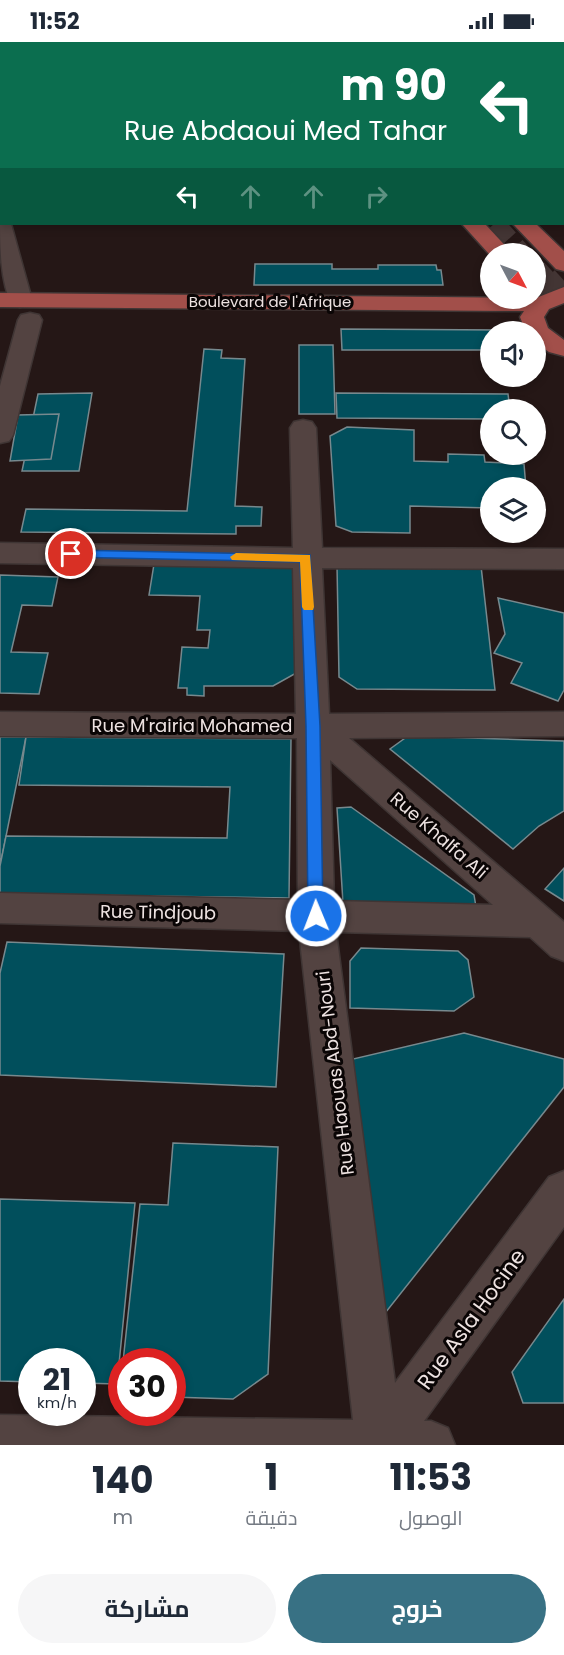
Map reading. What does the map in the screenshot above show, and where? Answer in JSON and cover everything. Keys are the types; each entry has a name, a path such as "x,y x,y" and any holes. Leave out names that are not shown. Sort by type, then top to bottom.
{"main road":[{"path":"474,225 491,243"},
{"path":"525,225 564,264"},
{"name":"Boulevard de l'Afrique","path":"0,320 17,306 480,302"},
{"path":"544,309 546,340 564,349"}],"street":[{"path":"0,225 17,306 0,432"},
{"name":"Rue Haouas Abd-Nouri","path":"303,428 313,726 316,916 379,1444"},
{"path":"0,553 564,559"},
{"name":"Rue M'rairia Mohamed","path":"0,724 313,726 564,723"},
{"name":"Rue Khalfa Ali","path":"313,726 551,934"},
{"name":"Rue Tindjoub","path":"0,908 316,916 551,934"},
{"name":"Rue Asla Hocine","path":"379,1444 564,1192"},
{"path":"0,1439 431,1445"}],"building":[{"path":"255,264 332,264 332,269 378,269 378,265 436,265 437,270 441,270 443,285 254,285"},
{"path":"341,329 480,330 480,350 342,350"},
{"path":"299,345 333,345 335,414 299,414"},
{"path":"204,349 222,350 221,358 245,359 235,506 262,507 261,526 236,526 236,534 21,532 26,509 187,511"},
{"path":"92,393 79,471 22,471 38,394"},
{"path":"336,393 508,394 509,399 480,399 480,419 337,418"},
{"path":"59,414 51,459 10,461 18,415"},
{"path":"347,427 414,430 414,461 448,462 448,454 480,455 480,465 524,465 525,477 480,477 480,508 410,506 410,533 352,532 336,526 330,436"},
{"path":"155,558 302,561 298,672 273,686 204,686 204,696 187,695 187,688 178,688 182,647 208,648 210,630 197,630 200,596 149,595"},
{"path":"337,565 481,566 495,690 357,689 339,677"},
{"path":"0,575 58,577 52,606 22,605 11,652 48,653 39,694 0,693"},
{"path":"498,598 564,613 564,690 558,701 511,683 522,663 494,653 505,634"},
{"path":"408,736 564,741 564,811 539,826 513,849 390,749"},
{"path":"0,737 26,737 0,866"},
{"path":"26,737 291,739 289,898 0,894 0,866 6,836 227,838 230,787 19,785"},
{"path":"351,807 474,895 476,907 343,903 337,808"},
{"path":"564,868 564,901 545,889"},
{"path":"7,942 284,954 276,1087 0,1075 0,973"},
{"path":"361,948 458,951 468,960 474,997 454,1011 350,1008 350,961"},
{"path":"464,1033 564,1059 564,1087 382,1317 358,1313 353,1059"},
{"path":"173,1143 278,1147 268,1374 233,1399 186,1397 186,1348 125,1348 140,1204 168,1205"},
{"path":"0,1199 135,1203 121,1348 108,1348 108,1384 96,1383 96,1348 18,1348 18,1382 0,1381"},
{"path":"564,1299 564,1403 523,1403 512,1372"}],"tunnel":[{"path":"495,225 511,243"},
{"path":"546,280 564,300"}],"slow traffic":[{"path":"236,557 306,558 308,607"}],"route":[{"path":"71,554 306,558 313,726 316,916"}]}
